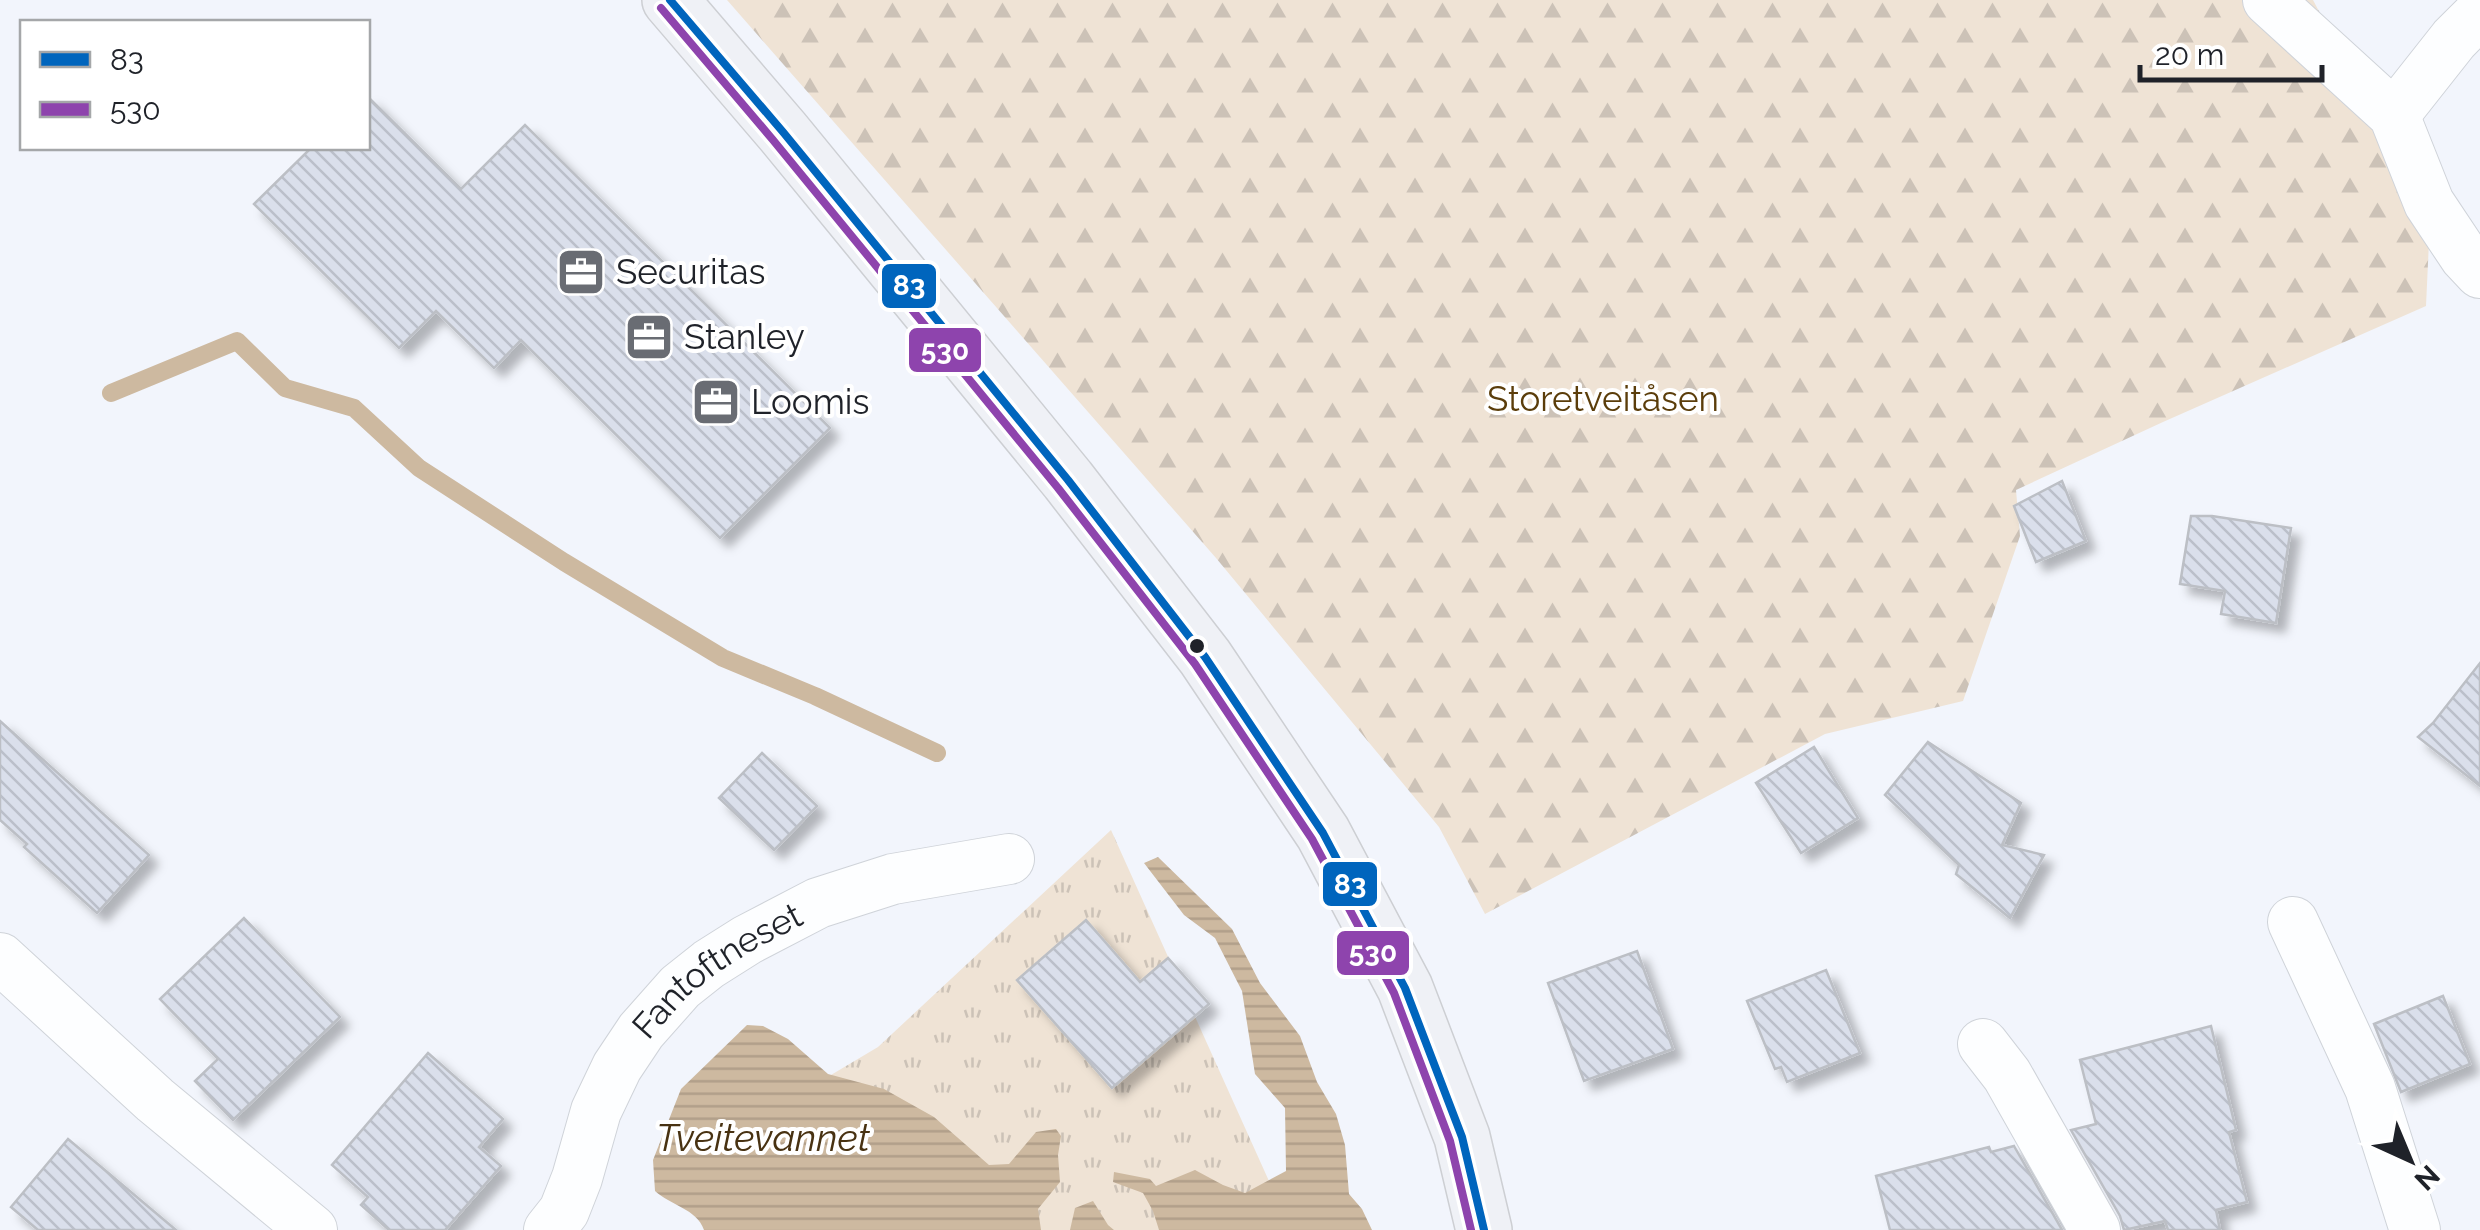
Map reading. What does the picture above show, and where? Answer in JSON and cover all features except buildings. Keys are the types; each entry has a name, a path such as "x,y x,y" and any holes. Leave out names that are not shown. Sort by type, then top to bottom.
{"main road":[{"path":"670,0 1068,480 1205,657 1312,817 1404,988 1462,1137 1484,1230"}],"street":[{"path":"2268,0 2394,115 2429,203 2480,273"},
{"path":"2394,115 2454,39 2480,13"},
{"name":"Fantoftneset","path":"548,1230 564,1211 578,1178 596,1111 617,1067 641,1031 680,987 746,940 818,903 893,879 1009,859"},
{"path":"2294,922 2370,1088 2416,1230"},
{"path":"0,958 155,1100 312,1230"},
{"path":"1983,1044 2007,1074 2095,1230"}],"green space":[{"name":"Storetveitåsen","path":"727,0 2313,0 2430,220 2426,306 2016,490 2020,536 1963,701 1825,734 1485,914 1439,827 1216,558"},
{"path":"1111,830 1291,1230 705,1230 678,1166 878,1047"}],"water":[{"path":"1158,857 1232,929 1260,983 1300,1036 1317,1082 1336,1114 1345,1145 1349,1194 1372,1230 1159,1230 1143,1193 1113,1182 1114,1172 1150,1179 1156,1186 1195,1170 1245,1193 1286,1171 1285,1108 1255,1074 1242,991 1215,938 1184,915 1144,863"},
{"name":"Tveitevannet","path":"747,1025 763,1026 788,1039 828,1074 884,1089 934,1117 989,1165 1009,1164 1036,1132 1056,1129 1061,1136 1060,1182 1038,1209 1041,1230 704,1230 689,1212 655,1191 653,1160 681,1089"},
{"path":"1093,1201 1114,1230 1070,1230 1075,1208"}],"waterway":[{"path":"111,393 237,341 285,388 354,408 419,468 723,658 937,753"}],"transit line":[{"name":"83","path":"670,0 1068,480 1205,657 1323,833 1405,988 1462,1137 1484,1230"},
{"name":"530","path":"661,8 1058,488 1195,664 1312,839 1394,993 1450,1141 1471,1230"}],"place":[{"name":"Securitas","path":"581,272"},
{"name":"Stanley","path":"649,337"},
{"name":"Loomis","path":"716,402"}]}
